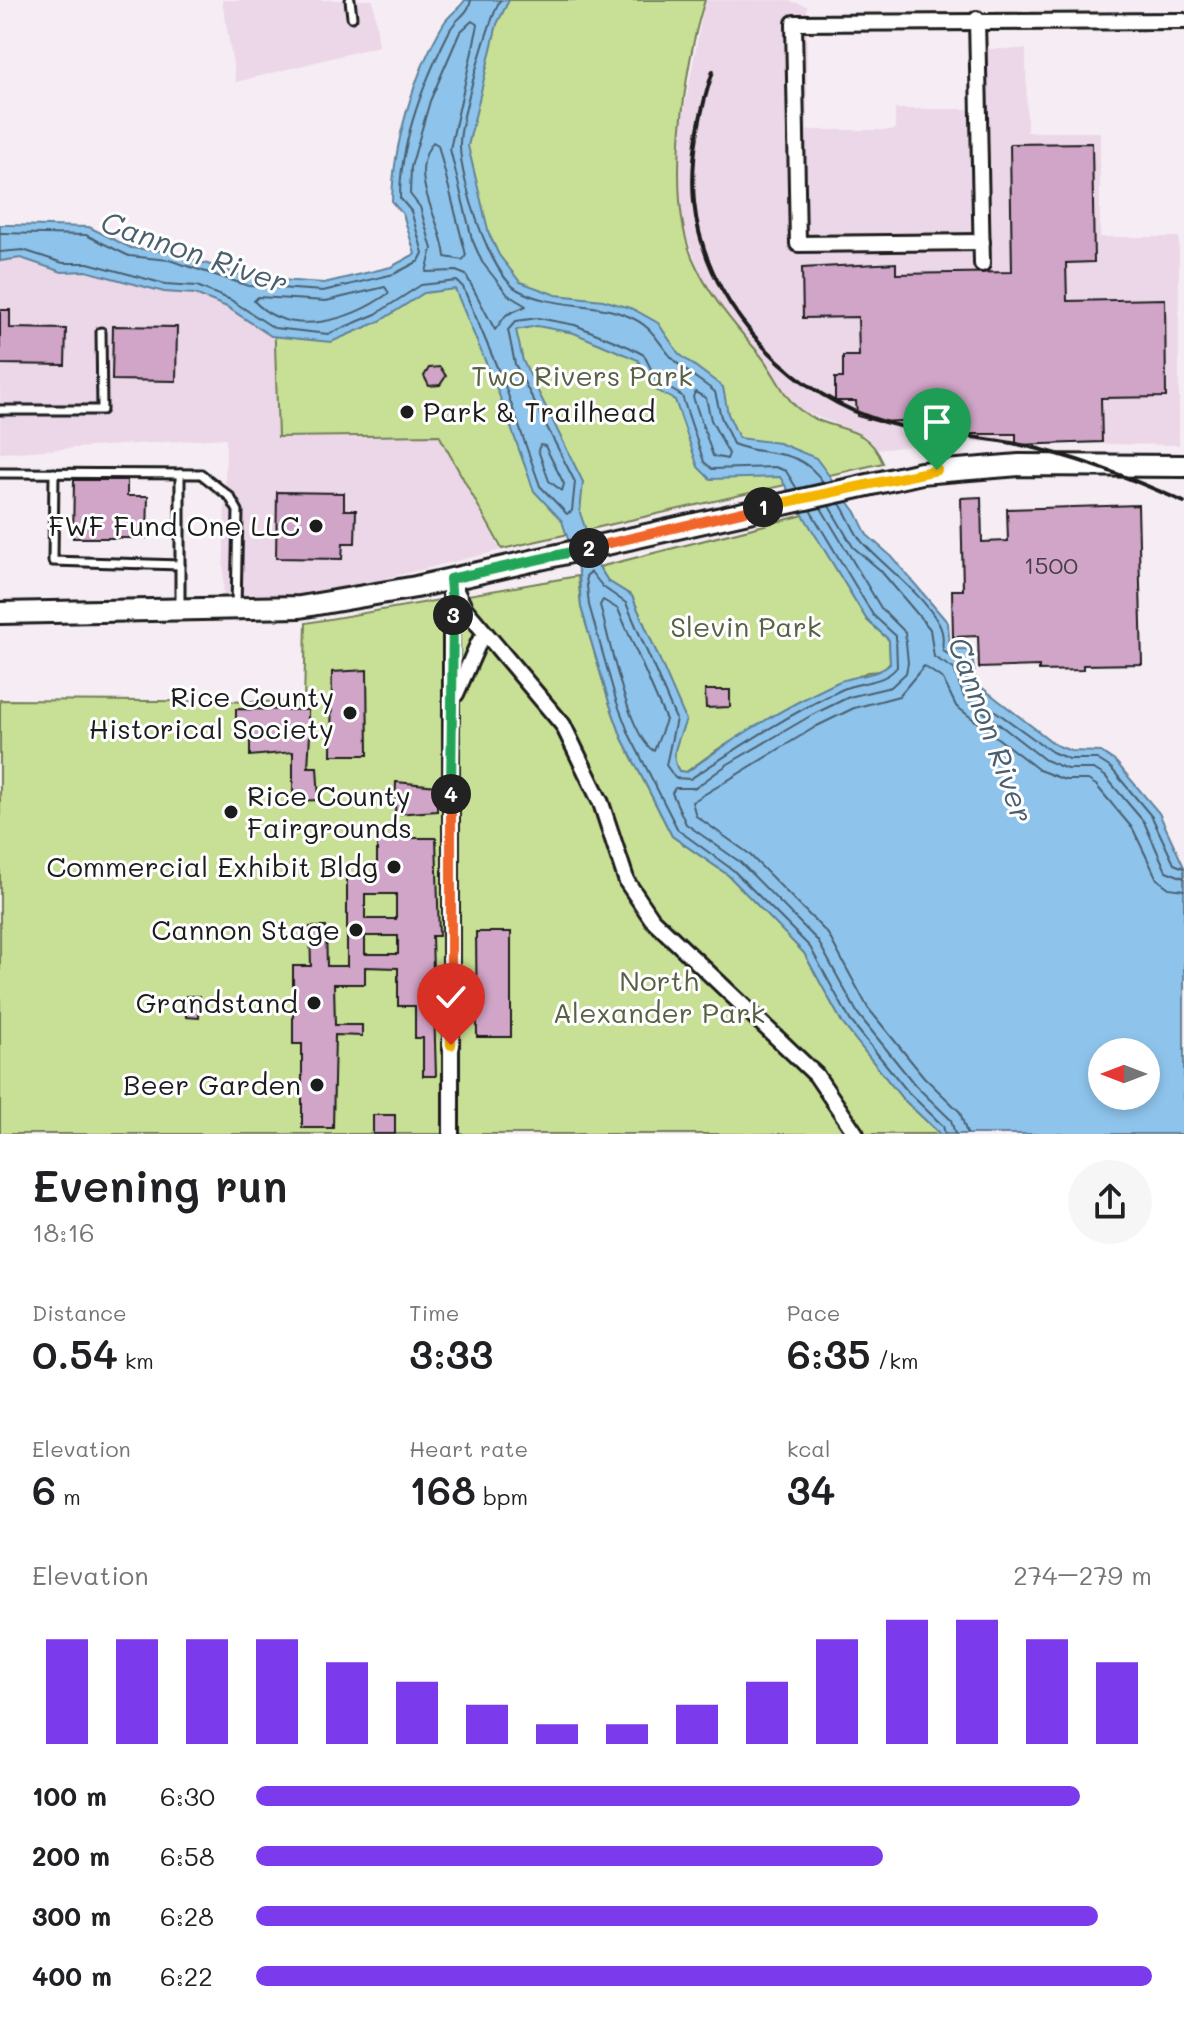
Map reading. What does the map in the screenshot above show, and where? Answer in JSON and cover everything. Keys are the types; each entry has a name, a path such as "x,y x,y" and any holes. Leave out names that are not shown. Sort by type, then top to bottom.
{"street":[{"path":"982,242 798,244 794,23 977,19 1184,21"},
{"path":"977,19 982,264"},
{"path":"0,613 300,607 450,579 937,470 990,466 1184,466"},
{"path":"450,579 465,609 563,725 601,803 627,882 652,919 816,1075 856,1134"},
{"path":"450,579 451,1134"},
{"path":"452,706 479,642 486,636"}],"lane":[{"path":"350,0 352,17"},
{"path":"0,410 102,410 101,332"},
{"path":"0,473 201,474 230,497 238,511 236,610"},
{"path":"54,473 53,561 180,565"},
{"path":"180,474 180,611"}],"shaded area":[{"path":"222,0 373,0 379,46 236,82"},
{"path":"705,0 786,0 807,6 807,130 895,130 895,109 970,109 970,49 1026,49 1027,132 1100,132 1100,237 1179,237 1179,445 944,442 877,450 867,437 798,409 704,282 684,231 678,187 680,132"},
{"path":"57,253 274,313 278,437 439,435 498,546 506,549 305,598 223,599 226,438 0,453 0,255"}],"green space":[{"name":"Two Rivers Park","path":"477,0 705,0 690,58 679,165 684,231 692,257 714,297 761,356 794,405 813,418 858,434 876,449 883,463 502,549 439,435 278,437 274,313 447,257"},
{"name":"Slevin Park","path":"804,515 867,620 889,640 890,663 883,671 867,672 718,749 686,772 679,771 675,752 685,720 632,596 608,581 599,567"},
{"name":"Rice County Fairgrounds","path":"578,576 581,607 622,738 672,836 728,875 804,953 843,1024 902,1098 940,1134 0,1134 0,700 304,702 306,623"}],"water":[{"name":"Cannon River","path":"465,0 509,0 497,24 468,146 489,234 499,255 520,282 556,295 603,300 633,309 658,323 679,354 723,387 728,414 739,438 779,443 816,458 856,512 867,535 892,557 948,623 950,649 971,649 976,683 1056,745 1071,751 1101,752 1116,762 1159,813 1184,867 1184,1134 940,1134 902,1098 843,1024 804,953 728,875 672,836 622,738 609,702 581,607 579,573 562,521 534,491 497,389 455,289 424,293 380,321 331,342 271,336 227,307 195,294 164,292 86,271 62,272 21,258 0,261 0,225 89,227 131,248 171,252 250,278 324,283 391,267 415,254 403,214 392,202 393,180 407,110 423,64 444,23","holes":["537,326 574,333 638,360 650,387 675,400 698,467 710,479 780,477 867,620 889,640 890,664 879,671 838,682 818,692 741,735 687,772 679,771 675,752 686,720 632,596 608,581 599,567 580,513 583,482 523,361 516,330"]}],"building":[{"path":"1092,143 1094,262 1066,263 1067,301 1165,299 1166,397 1101,398 1102,442 1016,445 1016,434 969,434 902,421 879,422 857,416 856,401 835,401 835,378 843,378 843,356 859,356 858,317 803,318 802,268 896,263 896,274 1012,272 1010,144"},
{"path":"0,310 10,310 10,328 66,329 65,365 0,364"},
{"path":"113,326 177,327 176,381 112,380"},
{"path":"440,367 446,376 440,385 429,386 424,376 429,368"},
{"path":"74,480 127,480 127,496 148,496 147,538 73,538"},
{"name":"FWF Fund One LLC","path":"277,492 344,493 344,510 356,510 355,543 343,543 342,559 276,558"},
{"path":"981,497 982,542 1008,541 1007,509 1138,505 1142,664 1083,665 1083,670 1039,671 1039,666 979,668 978,636 953,637 952,590 963,590 961,498"},
{"name":"Rice County Historical Society","path":"367,670 368,755 331,755 332,672"},
{"path":"705,690 730,690 730,707 706,708"},
{"path":"236,709 308,710 308,719 311,719 308,767 317,767 319,800 293,801 293,752 250,756 250,734 236,734"},
{"path":"396,782 437,786 437,811 395,814"},
{"path":"436,838 439,936 432,936 436,1076 423,1076 423,1038 415,1038 415,1006 398,1006 398,968 365,967 365,984 334,984 335,1025 362,1025 362,1036 335,1035 333,1128 302,1128 302,1044 293,1044 293,966 311,966 310,927 326,927 327,966 347,966 347,875 377,874 377,840","holes":["365,894 396,894 396,919 365,919","365,936 398,936 398,954 365,954"]},
{"path":"476,932 511,932 511,1037 477,1037"},
{"path":"186,996 200,996 199,1018 186,1017"},
{"path":"373,1115 395,1115 395,1134 373,1134"}],"railway":[{"path":"713,71 700,119 693,169 694,202 701,238 713,272 730,304 752,334 778,361 806,384 837,403 886,423 1012,443 1057,454 1184,502"}],"place":[{"name":"Park & Trailhead","path":"407,412"},
{"name":"FWF Fund One LLC","path":"316,526"},
{"name":"Rice County Historical Society","path":"350,713"},
{"name":"Rice County Fairgrounds","path":"231,812"},
{"name":"Commercial Exhibit Bldg","path":"394,867"},
{"name":"Cannon Stage","path":"356,930"},
{"name":"Grandstand","path":"314,1003"},
{"name":"Beer Garden","path":"317,1085"}],"route":[{"path":"451,1045 453,617 450,579 937,470"}],"park label":[{"name":"North Alexander Park","path":"659,997"}]}
